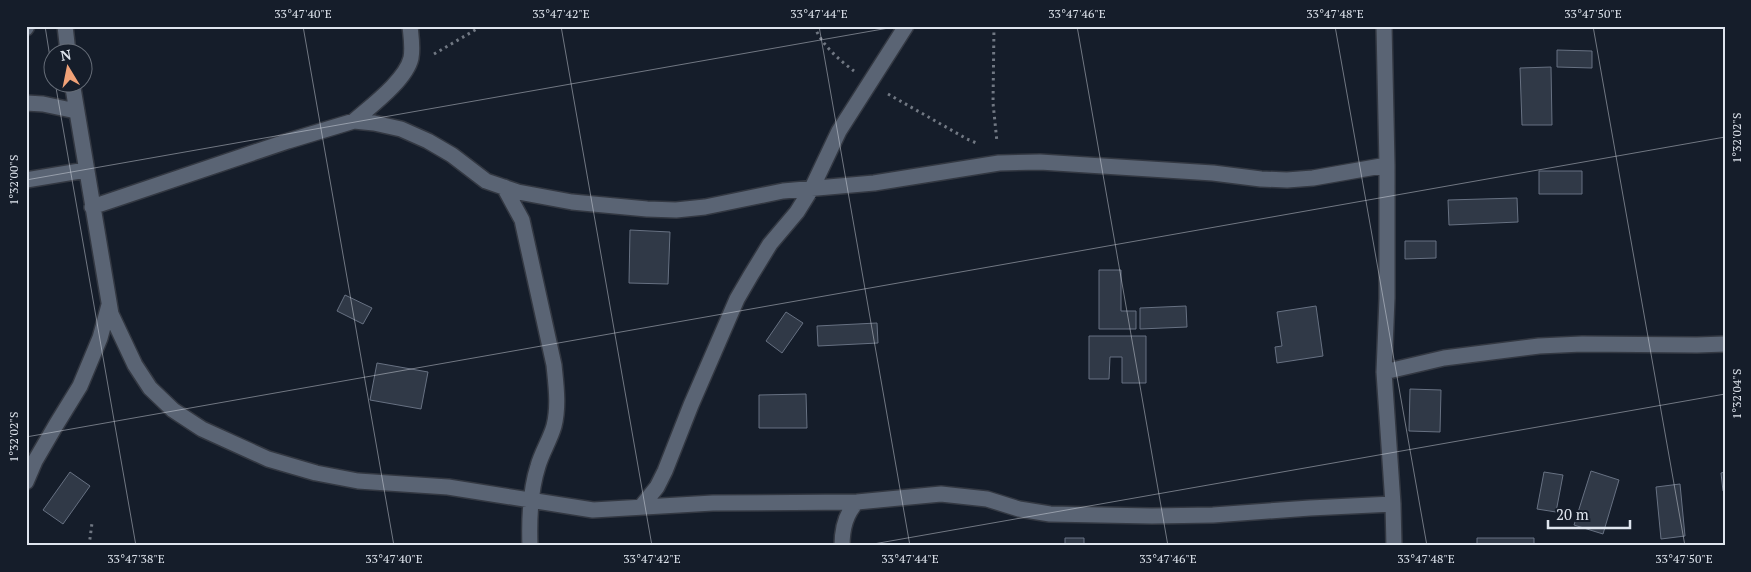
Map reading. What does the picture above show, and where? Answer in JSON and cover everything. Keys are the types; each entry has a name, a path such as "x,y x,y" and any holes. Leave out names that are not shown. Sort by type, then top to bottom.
{"street":[{"path":"65,26 67,42"},
{"path":"354,121 406,70 410,63 412,47 410,26"},
{"path":"640,507 657,487 665,471 691,405 737,300 762,255 797,212 812,188 839,131 906,26"},
{"path":"1384,26 1387,164 1387,298 1384,372 1394,546"},
{"path":"73,92 111,314 120,337 135,365 150,388 173,410 202,429 268,459 316,474 358,481 448,487 593,510 713,503 858,502 940,494 986,499 1019,509 1050,514 1213,515 1393,504"},
{"path":"26,103 76,110"},
{"path":"92,207 288,141 354,121 374,122 400,128 436,146 486,181 518,192 609,207 676,210 705,207 748,197 874,182 999,157 1040,162 1213,173 1261,180 1313,178 1387,164"},
{"path":"26,180 86,170"},
{"path":"504,187 522,220 554,372 557,406 554,427 538,466 531,501 530,546"},
{"path":"26,482 56,425 80,386 100,338 109,303"},
{"path":"1384,372 1444,358 1539,346 1582,344 1725,344"},
{"path":"842,546 846,518 849,510 858,502"}],"path":[{"path":"410,63 435,53 482,26"},
{"path":"814,26 818,35 835,55 869,83 999,157"},
{"path":"994,26 993,104 999,157"},
{"path":"89,546 92,523"}],"building":[{"path":"1557,50 1592,51 1592,68 1557,67"},
{"path":"1551,67 1552,125 1522,125 1520,68"},
{"path":"1539,171 1582,171 1582,194 1539,194"},
{"path":"1517,198 1518,222 1449,225 1448,200"},
{"path":"630,230 670,232 668,284 629,283"},
{"path":"1405,241 1436,241 1436,258 1405,259"},
{"path":"1099,270 1121,270 1121,311 1136,311 1136,329 1099,329"},
{"path":"345,295 372,308 363,324 337,311"},
{"path":"1186,306 1187,327 1140,329 1140,308"},
{"path":"1316,306 1323,356 1277,363 1275,347 1282,346 1277,312"},
{"path":"786,312 803,323 782,353 766,341"},
{"path":"877,323 878,343 818,346 817,326"},
{"path":"1089,336 1146,336 1146,383 1122,383 1122,357 1110,357 1109,379 1089,379"},
{"path":"377,363 428,372 421,409 370,400"},
{"path":"1410,389 1441,390 1440,432 1409,431"},
{"path":"806,394 807,428 759,428 759,395"},
{"path":"1591,471 1619,480 1603,534 1574,525"},
{"path":"70,472 90,486 63,524 43,510"},
{"path":"1544,472 1563,475 1556,512 1537,509"},
{"path":"1725,472 1725,491 1723,491 1721,473"},
{"path":"1680,484 1685,536 1661,539 1656,487"},
{"path":"1065,538 1084,538 1084,546 1065,546"},
{"path":"1477,538 1534,538 1534,546 1477,546"}]}
